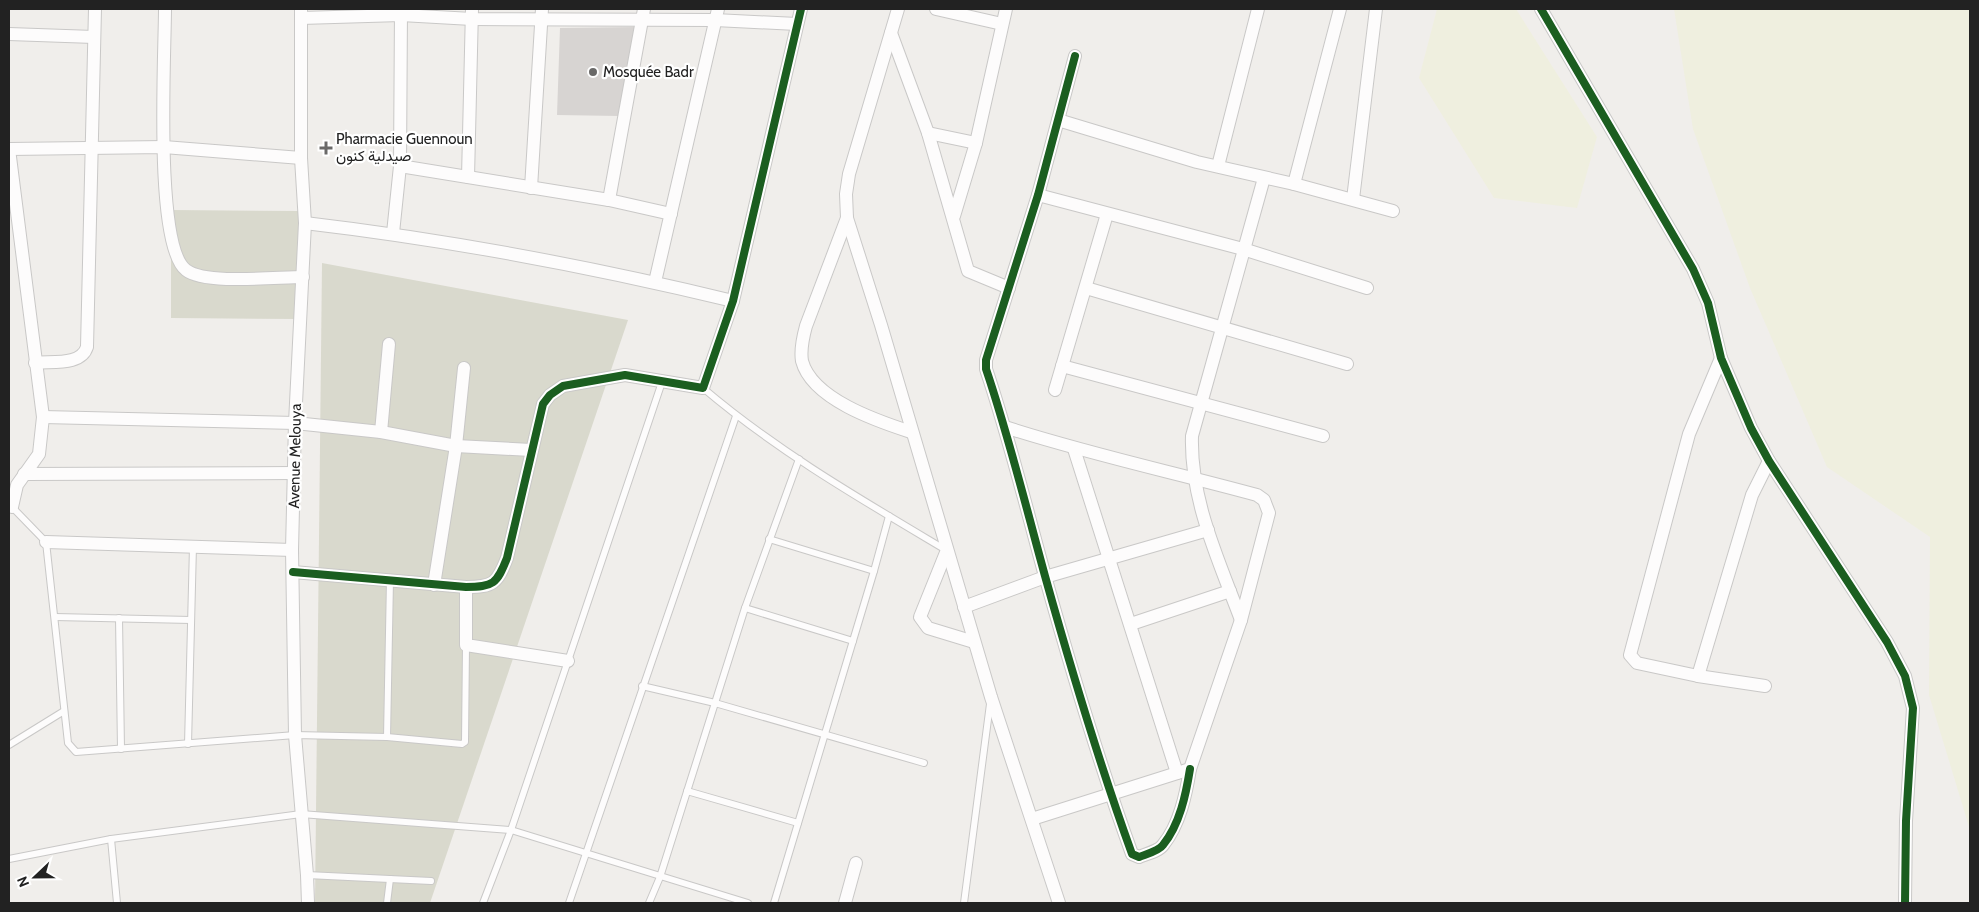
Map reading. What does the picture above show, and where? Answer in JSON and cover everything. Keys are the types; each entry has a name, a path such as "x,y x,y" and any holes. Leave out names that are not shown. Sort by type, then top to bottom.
{"street":[{"path":"35,363 78,360 85,354 87,346 90,148 95,9"},
{"path":"165,9 164,147 171,239 178,259 186,270 215,279 302,277"},
{"path":"293,572 466,587 485,587 492,584 502,573 507,558 543,404 550,395 564,386 625,375 663,379 703,388 733,301 801,9"},
{"path":"898,9 849,174 846,194 847,218 881,325 911,432 991,697 1059,903"},
{"path":"936,9 1002,24"},
{"path":"954,216 976,143 1006,9"},
{"path":"1218,166 1258,9"},
{"path":"1294,184 1340,9"},
{"path":"1353,199 1376,9"},
{"path":"1541,9 1693,269 1708,303 1721,358 1751,428 1769,461 1887,642 1905,676 1913,708 1906,821 1905,903"},
{"path":"393,233 400,166 401,12"},
{"path":"301,13 717,14 797,24"},
{"name":"Avenue Melouya","path":"301,13 301,158 305,223 295,423 292,550 295,735 308,875 308,903"},
{"path":"531,188 542,13"},
{"path":"468,177 472,14"},
{"path":"655,282 717,14"},
{"path":"609,200 643,15"},
{"path":"891,32 928,133 954,216 968,271 1008,288"},
{"path":"9,34 94,37"},
{"path":"1005,428 1074,449 1193,477 1257,495 1264,500 1269,513 1240,620 1190,768 1186,794 1162,846 1140,858 1132,854 1110,794 1045,577 1005,428 986,369 986,360 1038,195 1075,56"},
{"path":"1058,120 1197,162 1294,184 1392,211"},
{"path":"928,133 976,143"},
{"path":"10,507 16,485 39,454 43,417 9,149 164,147 301,158"},
{"path":"400,166 609,200 671,214"},
{"path":"1240,620 1208,530 1193,477 1191,464 1192,436 1264,178"},
{"path":"1038,195 1243,249 1367,288"},
{"path":"1054,390 1107,214"},
{"path":"847,218 806,326 801,344 802,360 809,377 840,403 867,417 911,432"},
{"path":"305,223 393,233 655,282 733,301"},
{"path":"1086,288 1347,364"},
{"path":"380,432 389,344"},
{"path":"1721,358 1689,434 1630,655 1637,663 1698,676 1765,686"},
{"path":"1062,366 1323,436"},
{"path":"434,585 456,446 464,368"},
{"path":"43,417 295,423 380,432 456,446 531,450"},
{"path":"1074,449 1177,773"},
{"path":"1698,676 1752,495 1769,461"},
{"path":"24,474 294,473"},
{"path":"964,607 1045,577 1208,530"},
{"path":"46,542 292,550"},
{"path":"947,550 920,617 928,628 974,642"},
{"path":"466,587 466,645 568,661"},
{"path":"1131,624 1230,591"},
{"path":"1032,819 1190,768"},
{"path":"845,903 856,863"}],"lane":[{"path":"483,903 510,830 663,379"},
{"path":"703,388 736,416 799,459 947,550"},
{"path":"569,903 736,416"},
{"path":"649,903 660,877 769,539 799,459"},
{"path":"10,507 46,542 68,743 76,752 295,735 387,737 455,745 464,743 466,645"},
{"path":"774,903 889,516"},
{"path":"769,539 874,571"},
{"path":"188,744 193,546"},
{"path":"387,737 390,579"},
{"path":"746,608 853,641"},
{"path":"55,617 191,620"},
{"path":"119,618 122,749"},
{"path":"642,686 715,703 924,763"},
{"path":"964,903 991,697"},
{"path":"9,745 64,710"},
{"path":"687,791 798,823"},
{"path":"9,859 111,839 301,814 510,830 748,903"},
{"path":"111,839 117,903"},
{"path":"308,875 431,881"},
{"path":"387,903 390,879"}],"shaded area":[{"path":"171,210 299,211 298,319 171,318"},
{"path":"322,263 628,320 430,903 315,903"}],"green space":[{"path":"1437,9 1516,9 1597,137 1577,208 1494,198 1419,78"},
{"path":"1674,9 1970,9 1970,830 1929,695 1930,537 1827,467 1750,288 1693,129"}],"building":[{"name":"Mosquée Badr","path":"636,27 619,116 557,115 560,28"}],"cycle path":[{"path":"293,572 466,587 488,585 497,579 507,558 543,404 550,395 563,386 625,375 703,388 733,301 801,9"},
{"path":"1541,9 1693,269 1708,303 1721,358 1751,428 1769,461 1887,642 1905,676 1913,708 1906,821 1905,903"},
{"path":"1075,56 1038,195 986,360 986,369 1010,446 1075,681 1132,854 1139,857 1155,851 1169,837 1181,809 1190,769"}],"place":[{"name":"Mosquée Badr","path":"593,72"},
{"name":"Pharmacie Guennoun صيدلية كنون","path":"326,148"}]}
